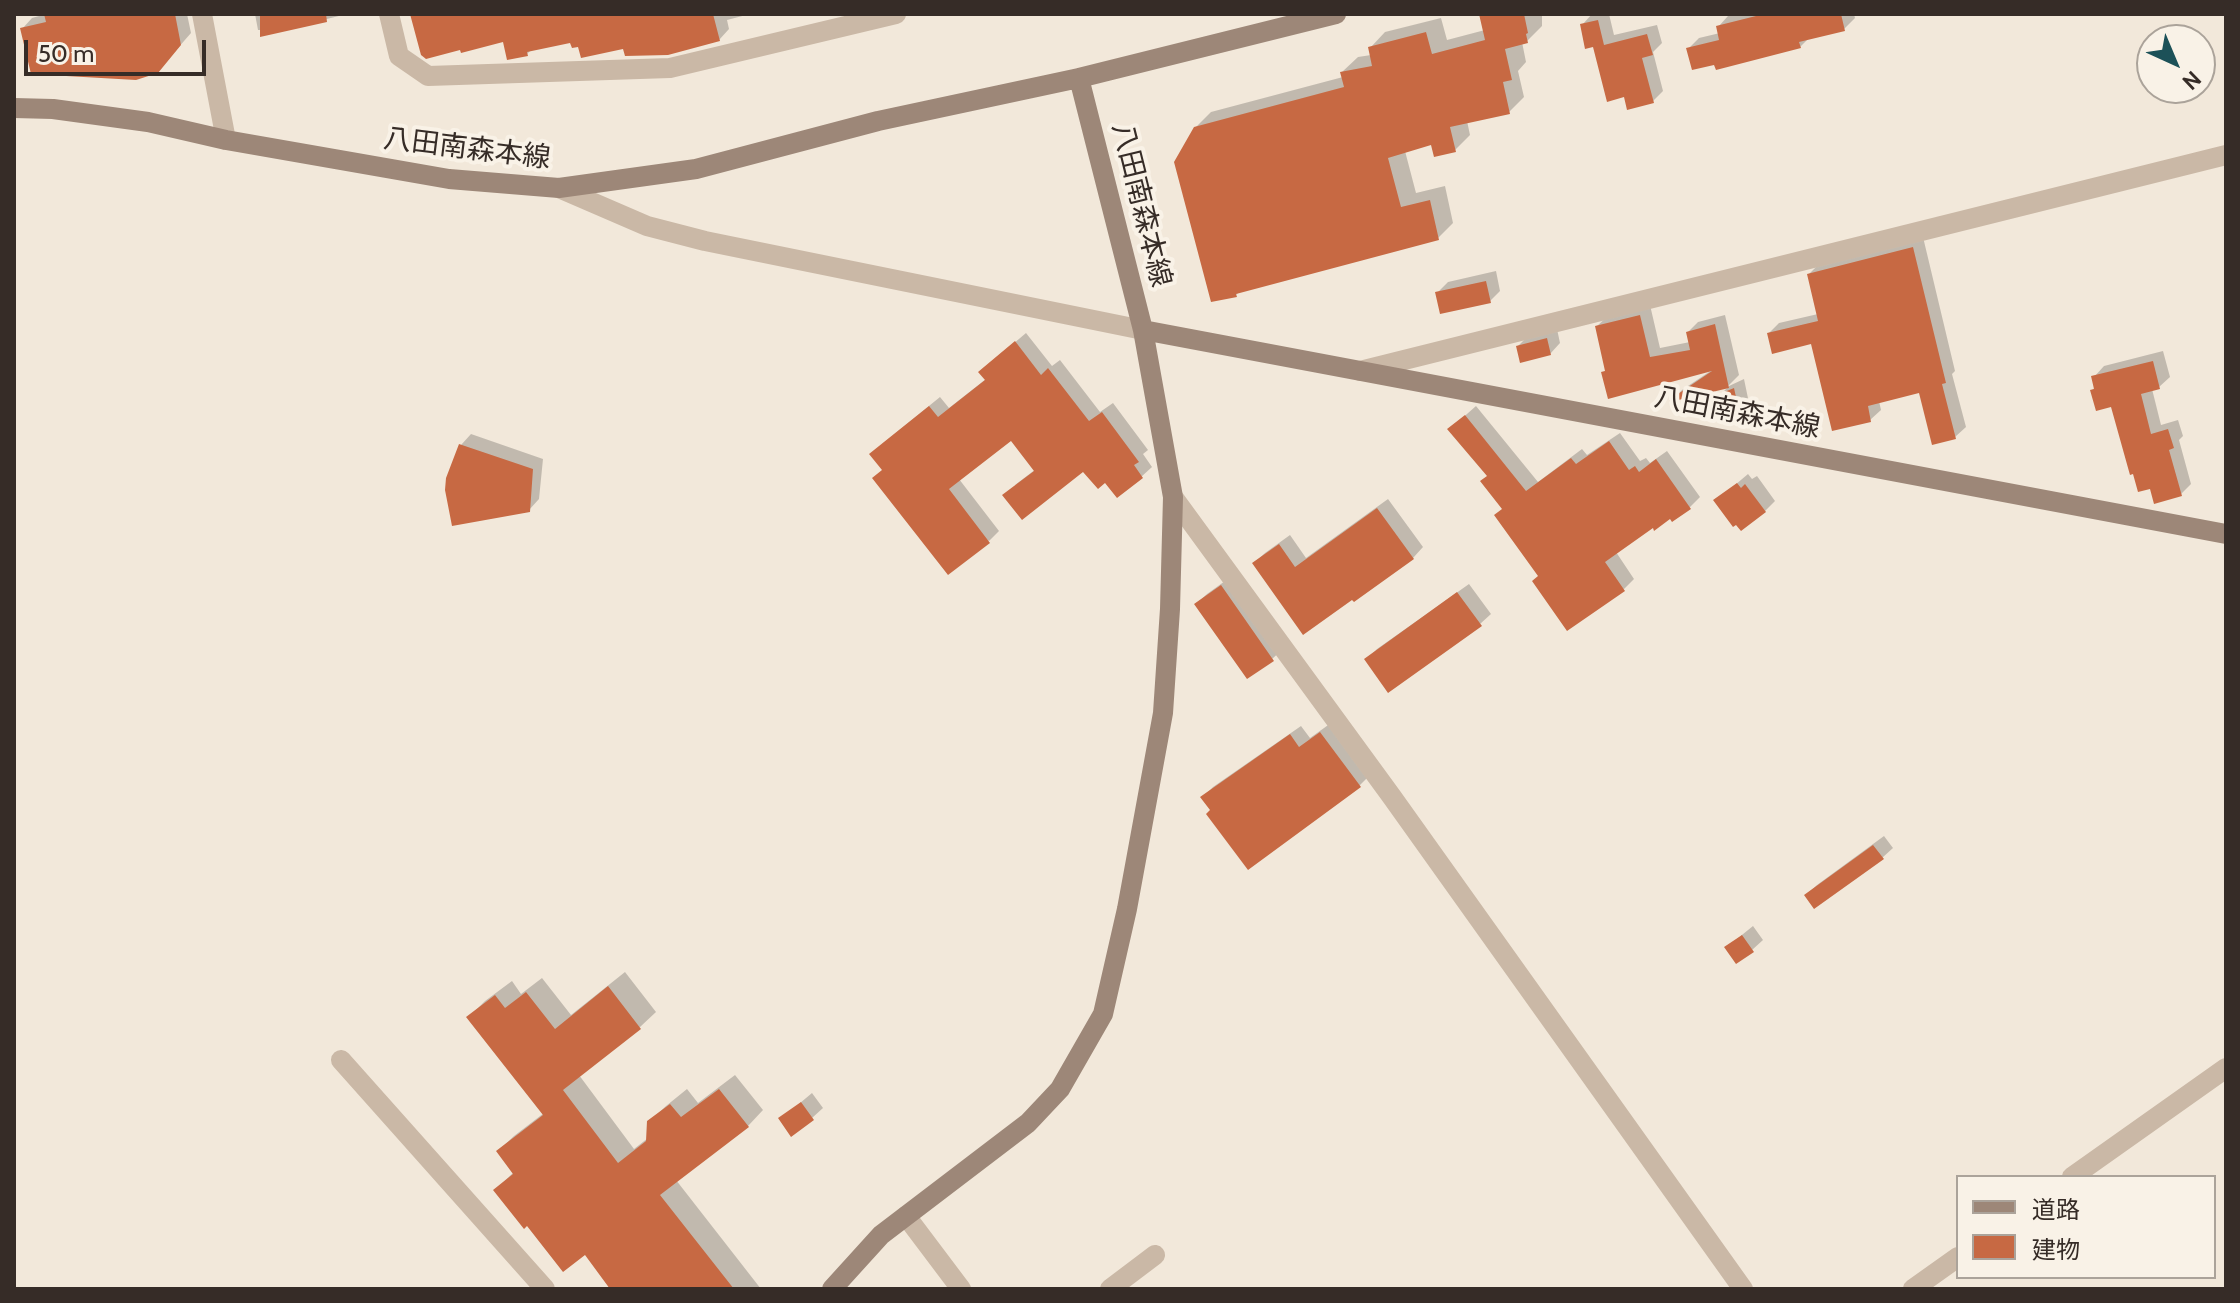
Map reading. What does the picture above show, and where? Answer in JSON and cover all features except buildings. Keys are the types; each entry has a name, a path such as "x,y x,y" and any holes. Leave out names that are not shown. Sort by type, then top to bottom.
{"main road":[{"path":"1079,78 1336,14"},
{"name":"八田南森本線","path":"14,108 53,109 148,122 226,140 449,179 559,188 696,169 878,121 1079,78 1143,330 2225,530"},
{"path":"832,1289 881,1235 1028,1123 1060,1089 1103,1014 1127,909 1163,713 1170,609 1173,497 1143,330"}],"street":[{"path":"202,14 226,140"},
{"path":"389,14 399,56 428,76 670,68 840,21 896,14"},
{"path":"1360,371 2226,155"},
{"path":"559,188 647,226 705,241 1143,330"},
{"path":"1173,497 1743,1289"},
{"path":"341,1060 545,1289"},
{"path":"2075,1175 2226,1068"},
{"path":"906,1216 961,1289"},
{"path":"1110,1289 1155,1255"},
{"path":"1913,1289 1956,1258"}]}
